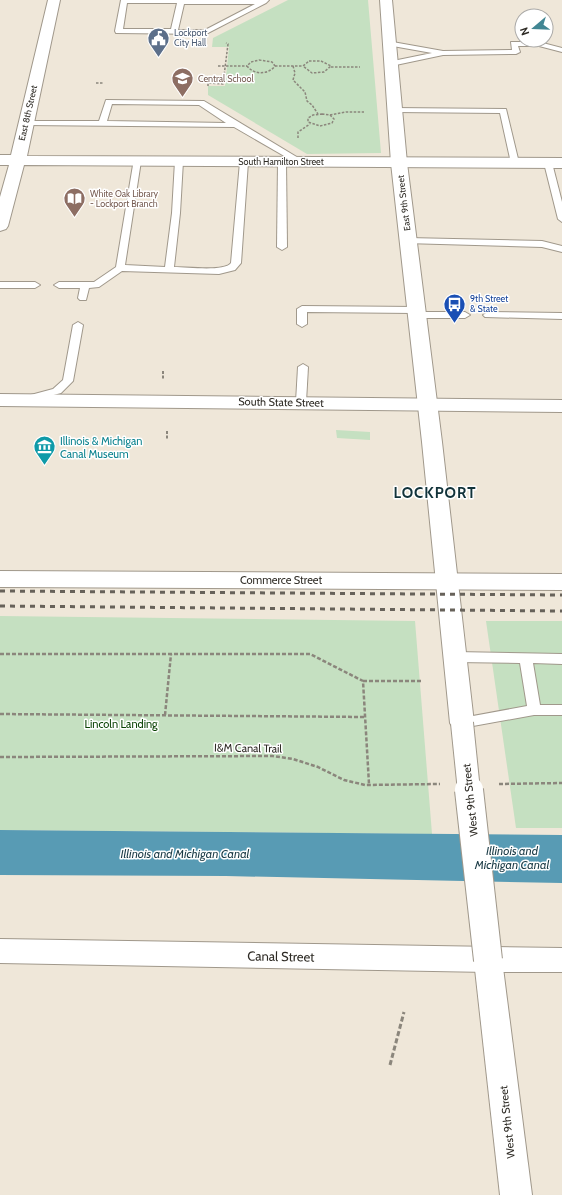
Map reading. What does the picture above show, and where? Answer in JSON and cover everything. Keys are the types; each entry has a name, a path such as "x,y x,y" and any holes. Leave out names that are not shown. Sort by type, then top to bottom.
{"main road":[{"name":"East 8th Street","path":"0,226 18,160 54,0"},
{"name":"East 9th Street","path":"386,0 399,163 428,405"},
{"name":"South Hamilton Street","path":"0,160 555,163"},
{"name":"South State Street","path":"0,400 301,402 562,406"},
{"name":"West 9th Street","path":"428,405 488,960 516,1195"},
{"name":"Commerce Street","path":"0,579 562,582"},
{"name":"Canal Street","path":"0,951 562,960"}],"lane":[{"path":"124,1 265,1 206,32 119,31 124,1"},
{"path":"174,32 181,1"},
{"path":"390,43 444,53"},
{"path":"391,64 444,53 516,52 514,44 539,44 562,50"},
{"path":"102,124 109,102 201,103 301,162"},
{"path":"395,110 503,111 515,163"},
{"path":"26,123 236,125"},
{"path":"120,268 137,161"},
{"path":"169,269 176,213 179,161"},
{"path":"59,285 96,285 120,268 218,271 232,268 236,263 244,162"},
{"path":"282,162 282,247"},
{"path":"555,163 562,219"},
{"path":"408,241 542,244 562,249"},
{"path":"0,284 35,285"},
{"path":"83,298 85,285"},
{"path":"302,324 302,309 417,312 465,315"},
{"path":"488,315 562,316"},
{"path":"20,400 57,391 68,381 78,325"},
{"path":"301,402 303,367"},
{"path":"455,657 562,659"},
{"path":"526,659 534,710"},
{"path":"462,723 534,710 562,710"}],"path":[{"path":"207,89 208,83 223,84 228,44 221,43"},
{"path":"218,66 247,66 251,62 259,60 269,61 275,66 302,66 306,62 319,60 327,62 331,67"},
{"path":"247,66 249,70 260,72 272,70 275,66"},
{"path":"293,66 295,73 294,80 305,92 307,101 318,114"},
{"path":"302,66 308,72 317,73 326,72 331,67 360,67"},
{"path":"330,115 334,119 330,125 317,126 310,124 307,120 308,118 318,114 330,115 346,112 364,112"},
{"path":"293,140 299,140 298,132 310,124"},
{"path":"167,431 167,440"},
{"path":"0,654 310,654 363,681 422,681"},
{"path":"165,715 171,654"},
{"path":"363,681 369,784"},
{"path":"0,714 365,717"},
{"name":"I&M Canal Trail","path":"0,757 273,756 293,759 344,780 369,784 448,784"},
{"path":"494,784 562,783"},
{"path":"390,1065 404,1012"}],"green space":[{"path":"288,0 368,0 381,153 307,154 208,95 208,86 225,86 229,47 212,47 213,38"},
{"path":"336,430 370,432 370,440 337,438"},
{"name":"Lincoln Landing","path":"0,616 415,621 432,834 0,830"},
{"path":"486,621 562,621 562,828 516,828"}],"water":[{"name":"Illinois and Michigan Canal","path":"0,830 562,835 562,883 226,876 0,875"}],"railway":[{"path":"0,591 562,595"},
{"path":"0,606 562,611"}],"place":[{"name":"Lockport City Hall","path":"159,58"},
{"name":"Central School","path":"182,98"},
{"name":"White Oak Library - Lockport Branch","path":"74,218"},
{"name":"9th Street & State","path":"455,324"},
{"name":"Illinois & Michigan Canal Museum","path":"45,466"}],"district":[{"name":"LOCKPORT","path":"435,493"}]}
